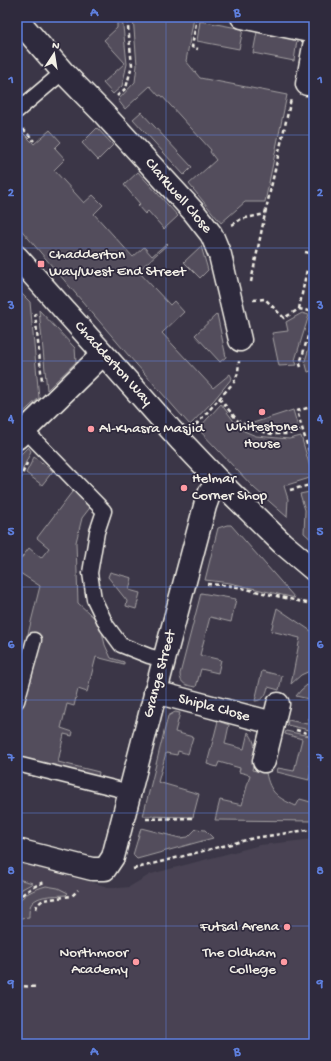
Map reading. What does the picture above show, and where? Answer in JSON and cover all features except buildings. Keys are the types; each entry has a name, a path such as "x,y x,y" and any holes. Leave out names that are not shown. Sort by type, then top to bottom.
{"street":[{"path":"242,17 314,32"},
{"name":"Clarkwell Close","path":"17,19 63,72 103,113 193,211 213,238 220,255 240,340"},
{"path":"299,90 314,46"},
{"name":"Chadderton Way","path":"17,257 181,441 282,543 314,570"},
{"path":"21,434 104,354"},
{"name":"Grange Street","path":"104,868 113,858 155,692 205,506 210,492 220,482"},
{"name":"Shipla Close","path":"155,692 280,719"},
{"path":"264,761 280,719"},
{"path":"17,850 92,869 104,868"}],"lane":[{"path":"17,111 63,72"},
{"path":"21,434 104,511 97,532 90,573 94,599 107,626 121,644 149,656 164,660"},
{"path":"17,701 34,640"},
{"path":"17,764 130,792"}],"path":[{"path":"103,113 110,102 126,88 132,65 127,17"},
{"path":"197,17 192,47 198,49"},
{"path":"250,284 265,214 299,90"},
{"path":"22,127 34,141"},
{"path":"230,226 240,219 265,214"},
{"path":"305,252 314,254"},
{"path":"300,309 307,269"},
{"path":"34,306 42,383"},
{"path":"273,307 284,318 300,309 314,313 300,364 301,367"},
{"path":"192,430 234,382 238,373 240,340"},
{"path":"220,398 238,421 255,430 272,434 290,434 302,430"},
{"path":"314,406 296,411 314,468"},
{"path":"17,486 30,458"},
{"path":"290,490 314,484"},
{"path":"206,584 233,586 307,602"},
{"path":"280,719 314,735"},
{"path":"143,819 192,818"},
{"path":"104,868 124,871 254,838 314,829"},
{"path":"17,900 35,886 44,882"},
{"path":"36,909 37,905 43,900 72,896 78,890"},
{"path":"17,986 38,987"}],"shaded area":[{"path":"117,17 122,17 127,64 122,86 113,94 103,83 125,63 104,40 117,28"},
{"path":"133,17 194,17 186,61 200,78 287,95 265,202 245,202 221,223 189,184 216,160 210,152 211,150 161,95 159,96 150,86 125,109 118,100 135,82 137,65"},
{"path":"200,21 243,29 239,49 197,41"},
{"path":"257,32 297,40 294,61 253,53"},
{"path":"141,112 192,167 184,175 133,119"},
{"path":"17,127 34,144 50,130 61,142 55,148 65,159 54,170 84,203 93,195 103,205 94,214 133,257 144,247 152,256 167,243 168,244 138,271 170,305 174,301 184,312 162,333 213,388 230,374 232,378 214,400 190,425 17,225"},
{"path":"97,128 113,145 98,160 82,143"},
{"path":"138,172 178,216 164,229 148,211 145,214 138,206 140,204 124,185"},
{"path":"201,246 208,270 200,278 184,262"},
{"path":"17,293 21,293 30,302 39,398 17,418"},
{"path":"39,310 75,348 76,362 47,390"},
{"path":"302,313 309,315 295,360 297,365 279,366 272,333 288,331 286,322"},
{"path":"217,314 226,357 220,362 195,335"},
{"path":"314,331 314,370 308,372 305,361"},
{"path":"221,404 233,420 244,431 256,436 289,439 301,436 313,477 284,486 288,499 287,517 254,488 198,429"},
{"path":"293,410 298,427 275,431 250,424"},
{"path":"28,447 31,451 17,482 17,458"},
{"path":"34,457 53,471 42,485 26,473"},
{"path":"75,488 92,505 82,518 76,542 78,603 100,623 105,645 111,658 124,662 124,664 96,657 87,692 78,689 74,706 67,704 61,728 73,732 72,736 64,734 58,762 99,772 98,778 17,758 17,720 39,638 28,634 40,586 17,571 17,564 29,548 41,558 49,548 37,538"},
{"path":"314,491 314,542 304,533 305,510 300,494"},
{"path":"231,525 295,598 230,583 205,580 218,528"},
{"path":"110,572 132,578 129,590 140,593 136,609 126,606 127,601 108,577"},
{"path":"201,593 236,599 231,622 210,617 200,655 221,660 218,673 201,669 196,687 187,685 183,682 180,678 180,674"},
{"path":"277,608 314,633 314,669 301,675 291,684 300,638 271,631"},
{"path":"262,671 282,676 279,690 268,687 264,697 261,700 255,701"},
{"path":"307,685 314,687 314,731 287,725 288,720 307,724 313,700 296,696"},
{"path":"175,712 180,713 175,732 193,737 188,754 178,751 177,755 166,753 158,782 199,794 193,817 143,816 168,716"},
{"path":"218,721 229,725 225,744 244,749 248,732 253,741 255,750 252,770 266,773 273,790 284,800 296,806 300,799 314,803 314,821 215,820 220,800 242,805 250,775 239,772 240,768 219,762 217,767 207,764"},
{"path":"286,731 314,737 314,752 310,766 312,766 309,780 277,772 278,768 294,771 302,739 285,734"},
{"path":"141,828 180,838 188,837 196,829 205,830 213,838 137,859 133,855"},
{"name":"Northmoor Academy","path":"314,839 314,1044 17,1044 17,861 108,887 119,888 129,887 151,874 260,845"},
{"path":"17,879 33,883 22,889 17,895"},
{"path":"46,886 58,888 68,893 66,895 46,896 36,900 30,907 29,917 21,918 17,921 17,905 19,901 29,893"}],"place":[{"name":"Chadderton Way/West End Street","path":"41,264"},
{"name":"Whitestone House","path":"262,412"},
{"name":"Al-Khasra Masjid","path":"91,429"},
{"name":"Helmar Corner Shop","path":"184,488"},
{"name":"Futsal Arena","path":"287,927"},
{"name":"Northmoor Academy","path":"136,962"},
{"name":"The Oldham College","path":"284,962"}]}
